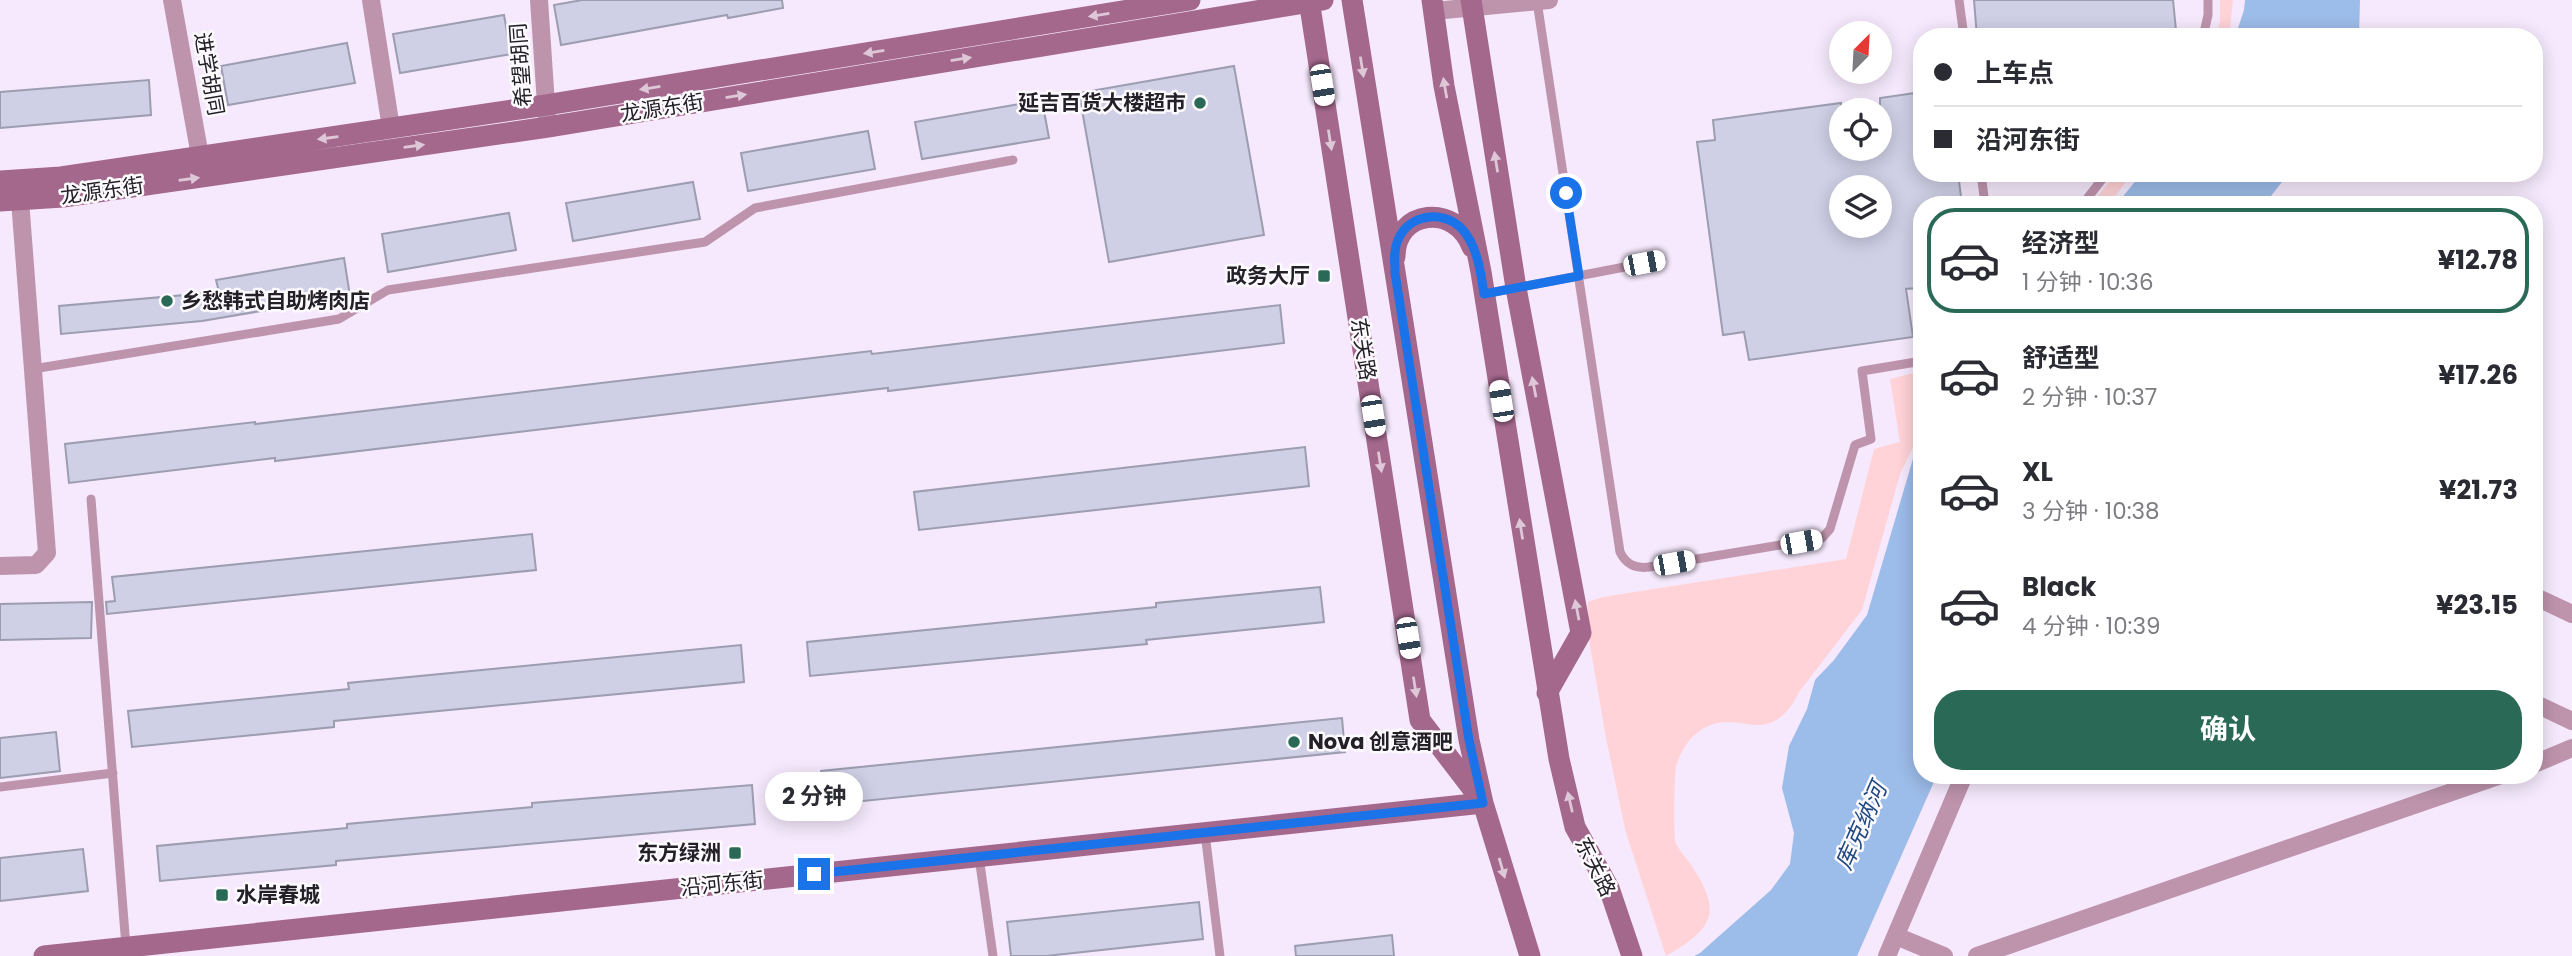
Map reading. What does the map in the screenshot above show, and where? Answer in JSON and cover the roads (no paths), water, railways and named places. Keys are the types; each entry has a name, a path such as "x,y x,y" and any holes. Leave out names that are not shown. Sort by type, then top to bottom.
{"main road":[{"name":"龙源东街","path":"9,191 61,177 545,105 1190,0"},
{"name":"东关路","path":"1352,0 1469,740 1483,803 1530,956"},
{"name":"龙源东街","path":"9,191 63,197 548,127 1313,1"},
{"name":"东关路","path":"1313,1 1420,720 1483,803"},
{"path":"1472,4 1516,288 1581,633 1547,693"},
{"name":"东关路","path":"1433,6 1444,86 1481,271 1547,693 1575,827 1609,888 1632,956"},
{"path":"1395,273 1398,239 1405,229 1425,217 1449,219 1460,226 1468,236 1481,271"},
{"name":"沿河东街","path":"44,956 1483,803"}],"street":[{"name":"进学胡同","path":"172,0 201,156"},
{"path":"371,0 391,128"},
{"name":"希望胡同","path":"539,0 548,127"},
{"path":"1433,6 1543,1"},
{"path":"0,566 36,565 47,553 33,369 9,191"},
{"path":"2543,600 2572,614"},
{"path":"2543,707 2572,721"},
{"path":"2543,760 2572,748"},
{"path":"1887,956 1960,784"},
{"path":"1977,956 2475,784"},
{"path":"1896,936 1944,956"}],"lane":[{"path":"1959,0 1963,28"},
{"path":"2205,28 2208,0"},
{"path":"1543,1 1579,276 1623,559 1635,567 1649,567 1822,538 1830,529 1855,445 1871,439 1862,371 1913,362"},
{"path":"33,369 339,319 388,290 705,242 755,208 1013,160"},
{"path":"1484,294 1661,260"},
{"path":"91,499 126,947"},
{"path":"0,787 113,773"},
{"path":"1205,833 1220,956"},
{"path":"979,857 993,956"}],"water":[{"path":"2245,0 2360,0 2359,28 2238,28"},
{"path":"2135,182 2282,182 2271,196 2123,196"},
{"name":"库克纳河","path":"1913,459 1913,784 1933,784 1857,956 1694,956 1771,890 1790,864 1794,833 1782,788 1789,746 1807,709 1815,680 1834,660 1867,615"}],"place":[{"name":"延吉百货大楼超市","path":"1200,103"},
{"name":"政务大厅","path":"1324,276"},
{"name":"乡愁韩式自助烤肉店","path":"167,301"},
{"name":"Nova 创意酒吧","path":"1294,742"},
{"name":"东方绿洲","path":"735,853"},
{"name":"水岸春城","path":"222,895"}]}
